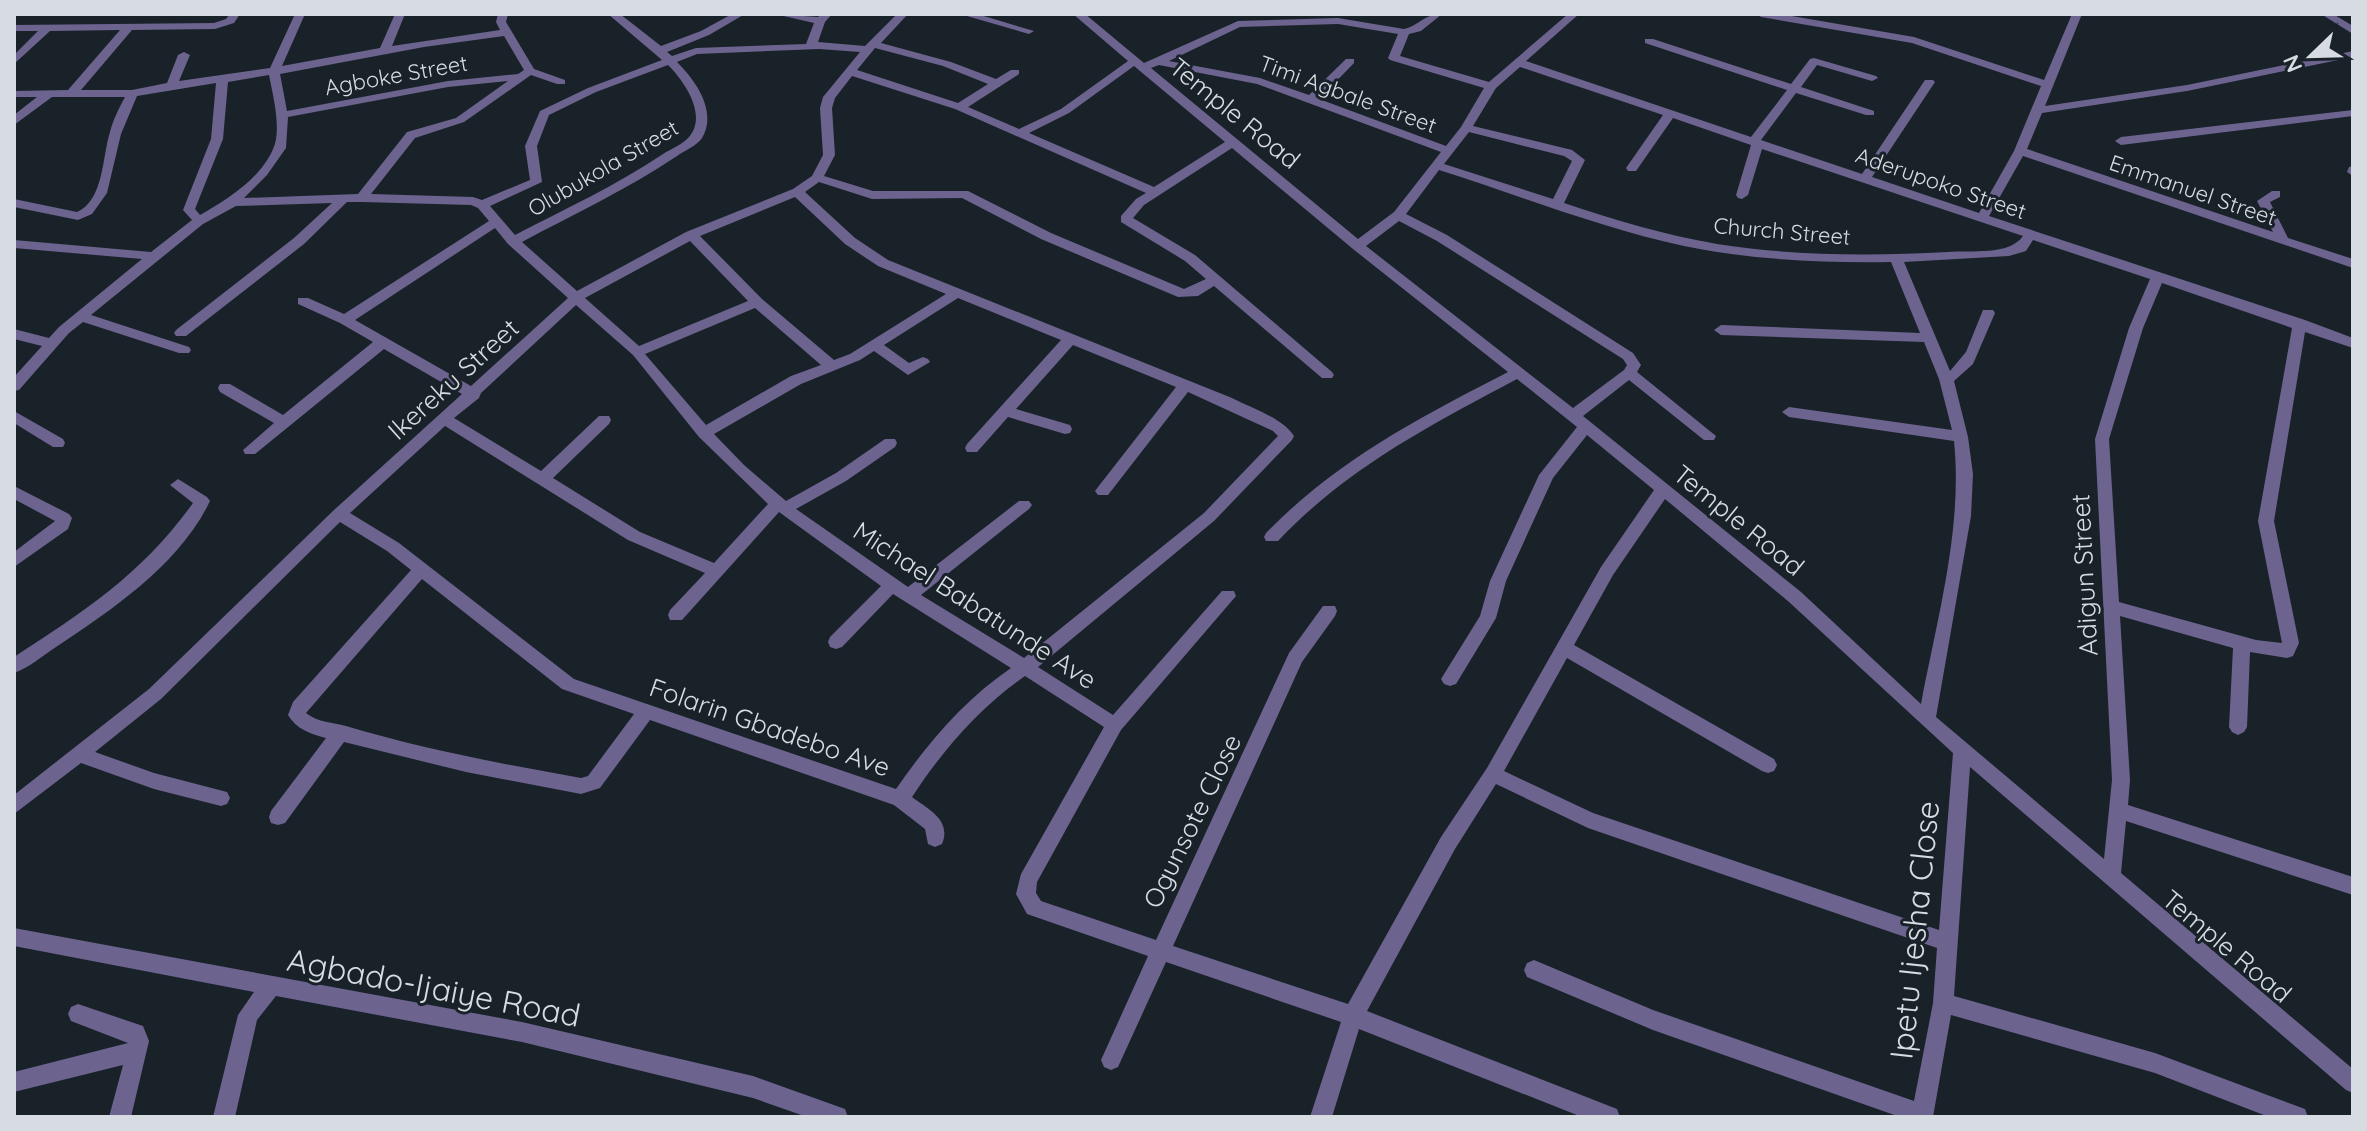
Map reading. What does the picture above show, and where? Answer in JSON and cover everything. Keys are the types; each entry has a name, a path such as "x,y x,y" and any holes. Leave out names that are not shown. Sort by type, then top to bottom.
{"street":[{"path":"19,28 43,14"},
{"path":"19,28 224,24 235,14"},
{"path":"14,386 81,316 199,221 233,202 263,172 280,148 282,115 274,72 300,14"},
{"path":"385,49 400,14"},
{"path":"503,14 501,22 530,71 561,82"},
{"name":"Olubukola Street","path":"513,241 645,172 696,138 701,122 696,89 664,56 613,14"},
{"path":"233,202 362,198 473,201 482,205 536,182 531,146 544,113 664,56 740,14"},
{"path":"780,14 823,17 810,43 815,47"},
{"path":"903,14 870,46 826,102 831,147 817,178 872,195 964,194 1046,236 1183,294 1193,293 1214,280"},
{"path":"965,14 1029,31"},
{"name":"Temple Road","path":"1078,14 1358,246 1580,421 1795,597 1927,720 2353,1083"},
{"path":"1158,62 1238,24 1338,21 1404,32 1417,29 1437,14"},
{"path":"1358,246 1398,215 1466,128 1491,86 1574,14"},
{"path":"1761,14 1914,40 2048,85"},
{"path":"1982,218 2020,151 2077,14"},
{"path":"2326,14 2353,31"},
{"path":"1223,15 1238,24"},
{"path":"14,61 47,28"},
{"path":"72,93 128,28"},
{"path":"14,94 132,93 274,72 385,49 508,32"},
{"path":"1404,32 1392,55 1397,61 1491,86"},
{"path":"1649,41 1870,113"},
{"path":"664,56 722,48 731,52 870,46 947,64 999,84"},
{"path":"2038,110 2187,88 2353,54"},
{"path":"172,85 184,55"},
{"path":"1312,99 1350,61"},
{"path":"1742,195 1756,143 1814,61 1872,78"},
{"name":"Timi Agbale Street","path":"1022,132 1065,111 1137,65 1158,62 1260,81 1449,151"},
{"name":"Aderupoko Street","path":"1517,62 2353,343"},
{"path":"362,198 411,135 460,120 517,77 530,71"},
{"path":"849,71 959,107 1155,192"},
{"path":"959,107 1015,72"},
{"name":"Agboke Street","path":"282,115 448,84 517,77"},
{"path":"199,221 189,210 217,139 222,81"},
{"path":"1865,178 1929,82"},
{"path":"14,203 78,216 87,212 105,184 114,135 132,93"},
{"path":"14,121 49,94"},
{"path":"2121,141 2353,113"},
{"path":"1632,168 1669,115"},
{"path":"1466,128 1574,156 1579,165 1556,206"},
{"path":"1234,141 1155,192 1125,219 1190,258 1327,375"},
{"name":"Emmanuel Street","path":"2020,151 2353,264"},
{"name":"Church Street","path":"1438,166 1556,206 1716,248 1896,258 2009,252 2021,248 2030,235"},
{"name":"Ikereku Street","path":"14,806 155,694 339,514 578,296 691,235 797,192 817,178"},
{"path":"797,192 850,241 883,263 1185,385 1103,491"},
{"path":"2276,194 2263,201 2284,242"},
{"path":"181,333 299,241 342,200"},
{"name":"Michael Babatunde Ave","path":"482,205 494,223 513,241 640,352 704,433 782,506 891,586 1027,666 1115,725"},
{"path":"1398,215 1442,238 1585,332 1628,356 1634,365 1580,421 1547,475 1498,581 1488,618 1450,679"},
{"path":"345,320 494,223"},
{"path":"691,235 757,302 832,366"},
{"path":"14,244 154,256"},
{"path":"1896,258 1946,379 1961,437 1963,516 1927,720"},
{"name":"Adigun Street","path":"2111,879 2120,811 2113,607 2102,439 2136,328 2158,276"},
{"path":"704,433 796,380 875,345 957,293"},
{"path":"303,301 345,320 474,394"},
{"path":"640,352 757,302"},
{"path":"1946,379 1959,374 1967,366 1988,313"},
{"path":"81,316 184,350"},
{"path":"2113,607 2277,652 2287,651 2291,643 2266,521 2300,323"},
{"path":"1721,330 1930,338"},
{"path":"14,334 53,344"},
{"path":"972,448 1071,338"},
{"path":"250,450 383,342"},
{"path":"875,345 908,370 923,362"},
{"path":"1272,537 1294,512 1348,467 1517,373"},
{"path":"1629,373 1709,436"},
{"name":"Folarin Gbadebo Ave","path":"339,514 421,569 568,684 900,799 930,758 1009,677 1027,666 1209,517 1287,439 1285,433 1227,402 1185,385"},
{"path":"225,388 284,422"},
{"path":"1005,411 1065,429"},
{"path":"1789,412 1961,437"},
{"path":"14,416 58,443"},
{"path":"445,419 634,536 714,570"},
{"path":"543,479 604,420"},
{"path":"676,615 714,570 782,506 841,477 890,443"},
{"path":"14,666 96,611 153,567 171,547 202,501 178,485"},
{"path":"1321,1117 1353,1016 1440,857 1493,774 1607,571 1663,489"},
{"path":"14,561 64,521 22,497"},
{"path":"909,595 1024,505"},
{"path":"421,569 299,707 297,715 302,721 320,730 341,732 442,761 587,785 645,713"},
{"path":"836,642 891,586"},
{"path":"1228,596 1115,725 1028,880 1026,894 1034,908 1353,1016 1609,1117"},
{"name":"Ogunsote Close","path":"1111,1060 1295,658 1329,611"},
{"path":"2238,727 2242,643"},
{"path":"1565,648 1768,765"},
{"path":"278,817 341,732"},
{"name":"Ipetu Ijesha Close","path":"1922,1116 1943,1003 1962,748"},
{"path":"81,755 154,781 221,798"},
{"path":"1493,774 1588,820 1946,942"},
{"path":"900,799 932,823 936,830 935,838"},
{"path":"2120,811 2353,886"},
{"name":"Agbado-Ijaiye Road","path":"14,937 522,1032 753,1087 837,1117"},
{"path":"1534,970 1653,1020 1922,1116"},
{"path":"224,1117 248,1015 271,986"},
{"path":"1943,1003 2155,1063 2297,1117"},
{"path":"78,1014 136,1033 136,1051 120,1117"},
{"path":"14,1082 136,1051"}]}
